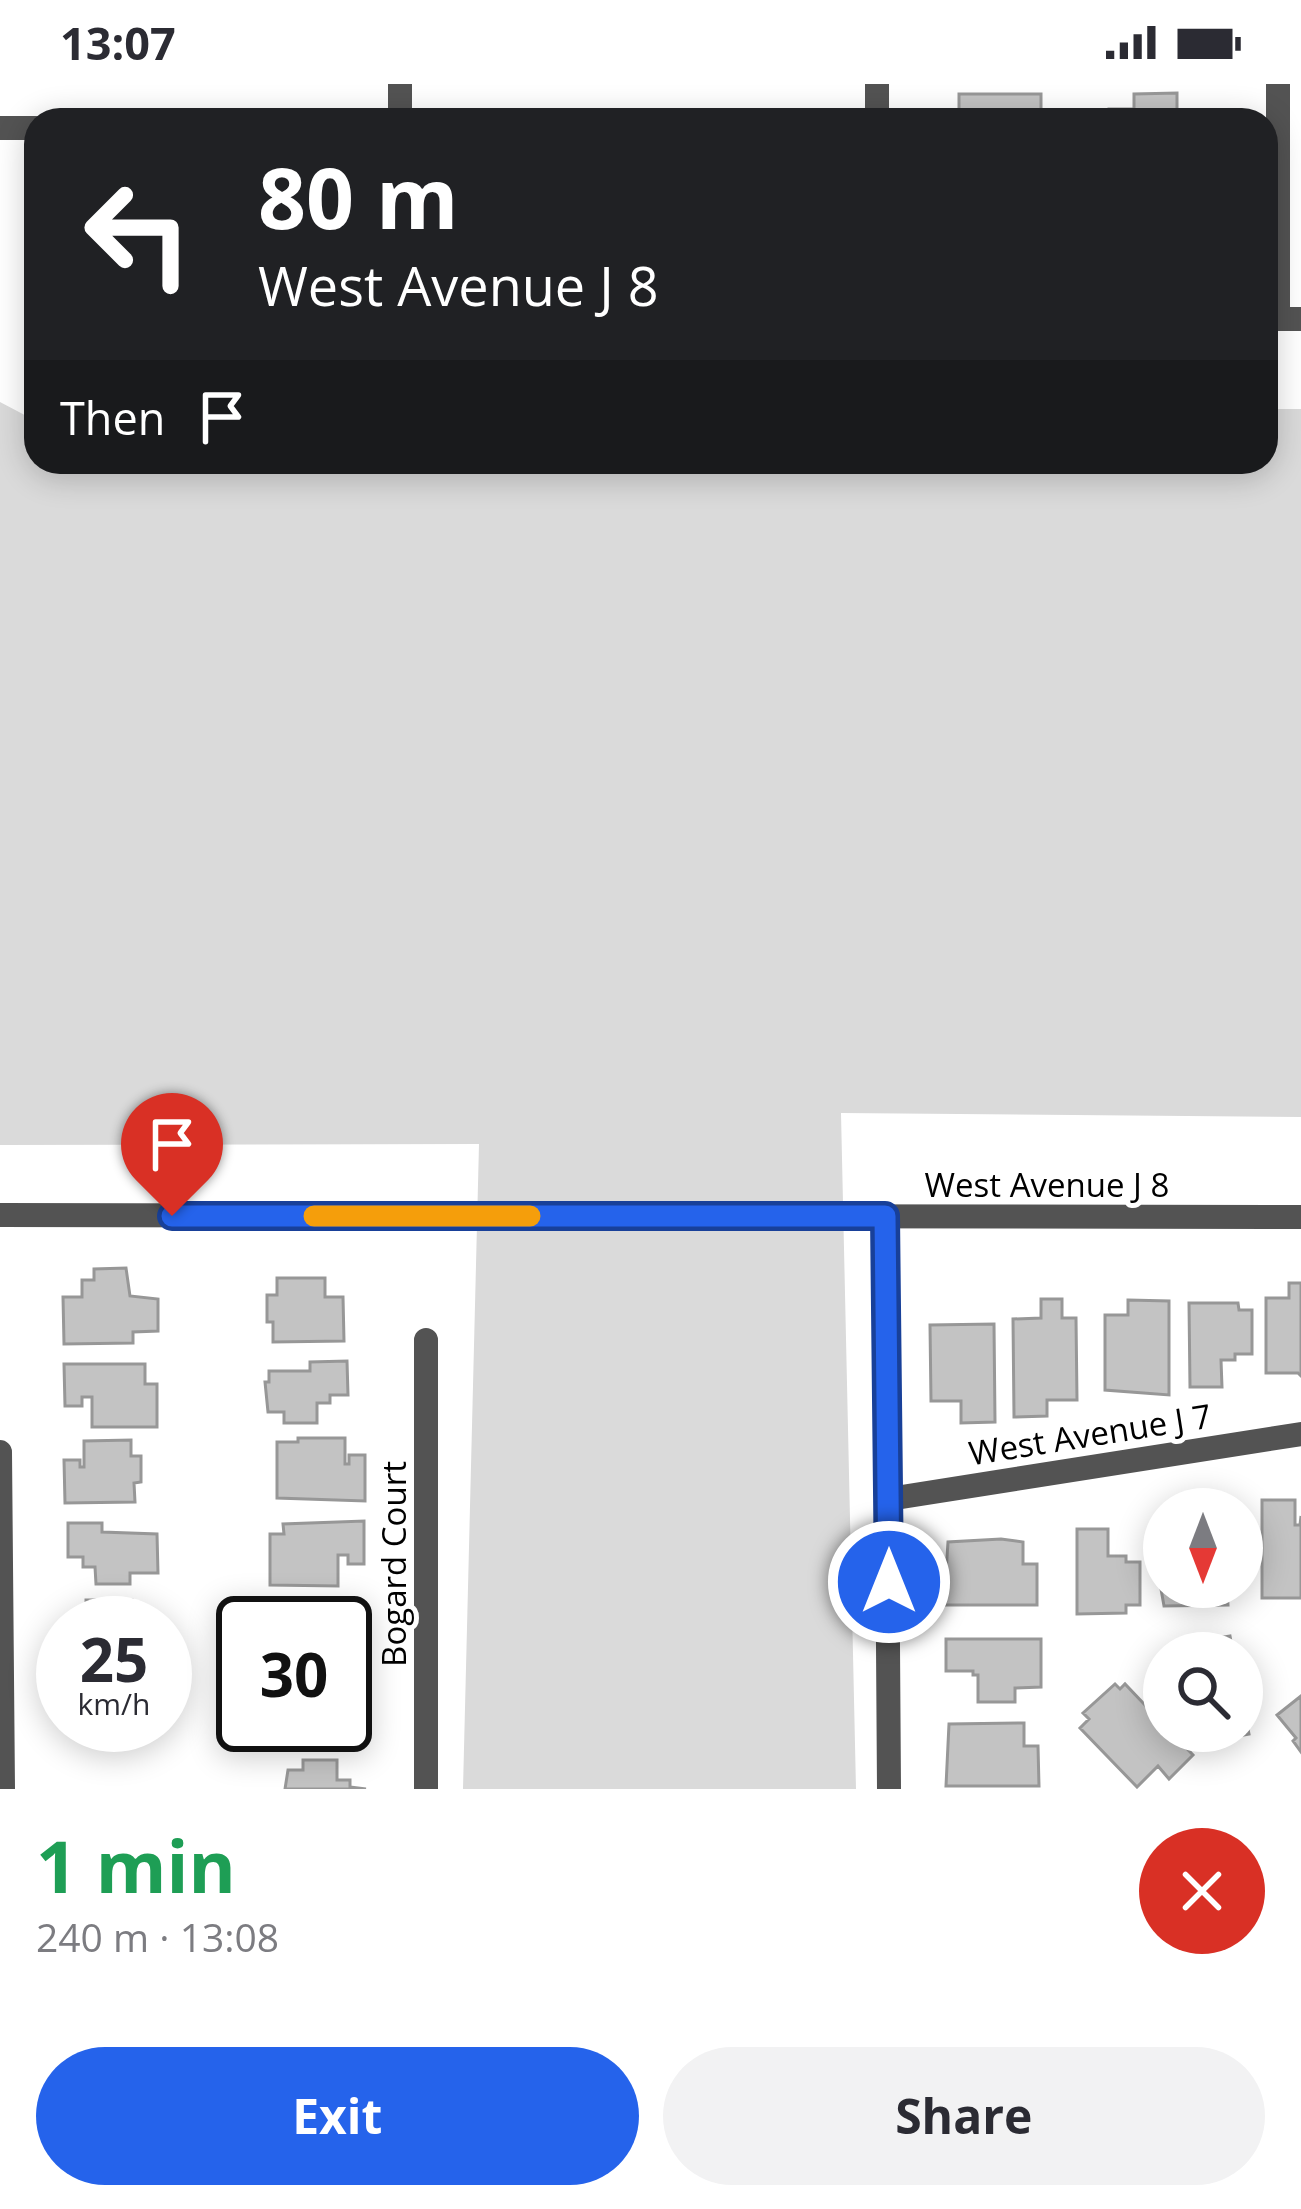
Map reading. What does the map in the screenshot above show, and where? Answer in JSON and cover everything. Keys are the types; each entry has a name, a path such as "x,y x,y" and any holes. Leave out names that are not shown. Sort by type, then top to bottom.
{"street":[{"path":"1278,84 1290,319"},
{"name":"West Avenue J 8","path":"0,1215 1301,1217"},
{"path":"885,1216 889,1789"},
{"name":"Bogard Court","path":"426,1340 427,1789"},
{"name":"West Avenue J 7","path":"889,1499 1301,1434"},
{"path":"0,1452 3,1789"}],"shaded area":[{"path":"0,402 24,415 24,474 1278,474 1278,409 1301,409 1301,1117 841,1113 856,1789 463,1789 479,1144 0,1145"}],"building":[{"path":"1177,93 1177,108 1134,108 1134,94"},
{"path":"959,94 1041,94 1041,108 959,108"},
{"path":"126,1268 130,1296 158,1299 158,1331 133,1332 133,1343 64,1344 63,1297 82,1297 82,1280 94,1280 94,1269"},
{"path":"277,1278 325,1278 325,1297 343,1297 344,1341 273,1342 267,1295 277,1295"},
{"path":"1289,1283 1301,1283 1301,1376 1266,1373 1266,1298 1289,1298"},
{"path":"1041,1299 1062,1299 1062,1318 1076,1318 1077,1400 1047,1400 1047,1416 1014,1417 1013,1319 1041,1318"},
{"path":"1128,1300 1169,1301 1169,1395 1105,1390 1105,1315 1128,1315"},
{"path":"1189,1303 1238,1303 1239,1310 1252,1310 1252,1354 1221,1360 1222,1387 1190,1387"},
{"path":"994,1324 995,1422 961,1423 961,1401 931,1401 930,1325"},
{"path":"347,1361 348,1395 330,1395 330,1403 317,1403 317,1423 284,1423 284,1412 268,1412 265,1382 269,1382 269,1371 310,1371 310,1362"},
{"path":"64,1364 145,1364 145,1384 157,1384 157,1427 92,1427 92,1397 82,1397 82,1406 65,1406"},
{"path":"298,1438 345,1438 345,1464 349,1464 349,1455 365,1455 365,1501 277,1498 277,1442 298,1442"},
{"path":"131,1440 131,1456 141,1456 135,1502 65,1503 64,1460 80,1460 84,1467 84,1441"},
{"path":"1263,1500 1295,1500 1295,1525 1300,1525 1301,1516 1301,1598 1263,1598"},
{"path":"364,1521 364,1564 348,1564 348,1555 338,1555 338,1586 270,1585 270,1534 284,1534 283,1524"},
{"path":"68,1523 102,1523 102,1532 157,1534 158,1573 130,1573 130,1584 96,1584 95,1567 83,1567 83,1557 68,1557"},
{"path":"1077,1529 1108,1529 1108,1556 1140,1562 1140,1605 1126,1605 1126,1613 1077,1614"},
{"path":"948,1542 1023,1542 1023,1564 1037,1564 1037,1605 944,1605"},
{"path":"946,1639 1041,1639 1041,1687 1015,1688 1015,1702 978,1702 978,1675 946,1671"},
{"path":"1115,1684 1120,1689 1125,1684 1143,1703 1143,1752 1193,1755 1169,1779 1158,1766 1137,1787 1080,1728 1089,1719 1083,1713"},
{"path":"1301,1696 1301,1752 1277,1715"},
{"path":"1024,1723 1024,1746 1038,1746 1039,1786 946,1786 949,1724"},
{"path":"303,1760 337,1760 337,1780 350,1780 350,1787 366,1789 285,1789 288,1770 303,1770"}],"slow traffic":[{"path":"314,1216 530,1216"}],"route":[{"path":"172,1216 885,1216 889,1582"}]}
